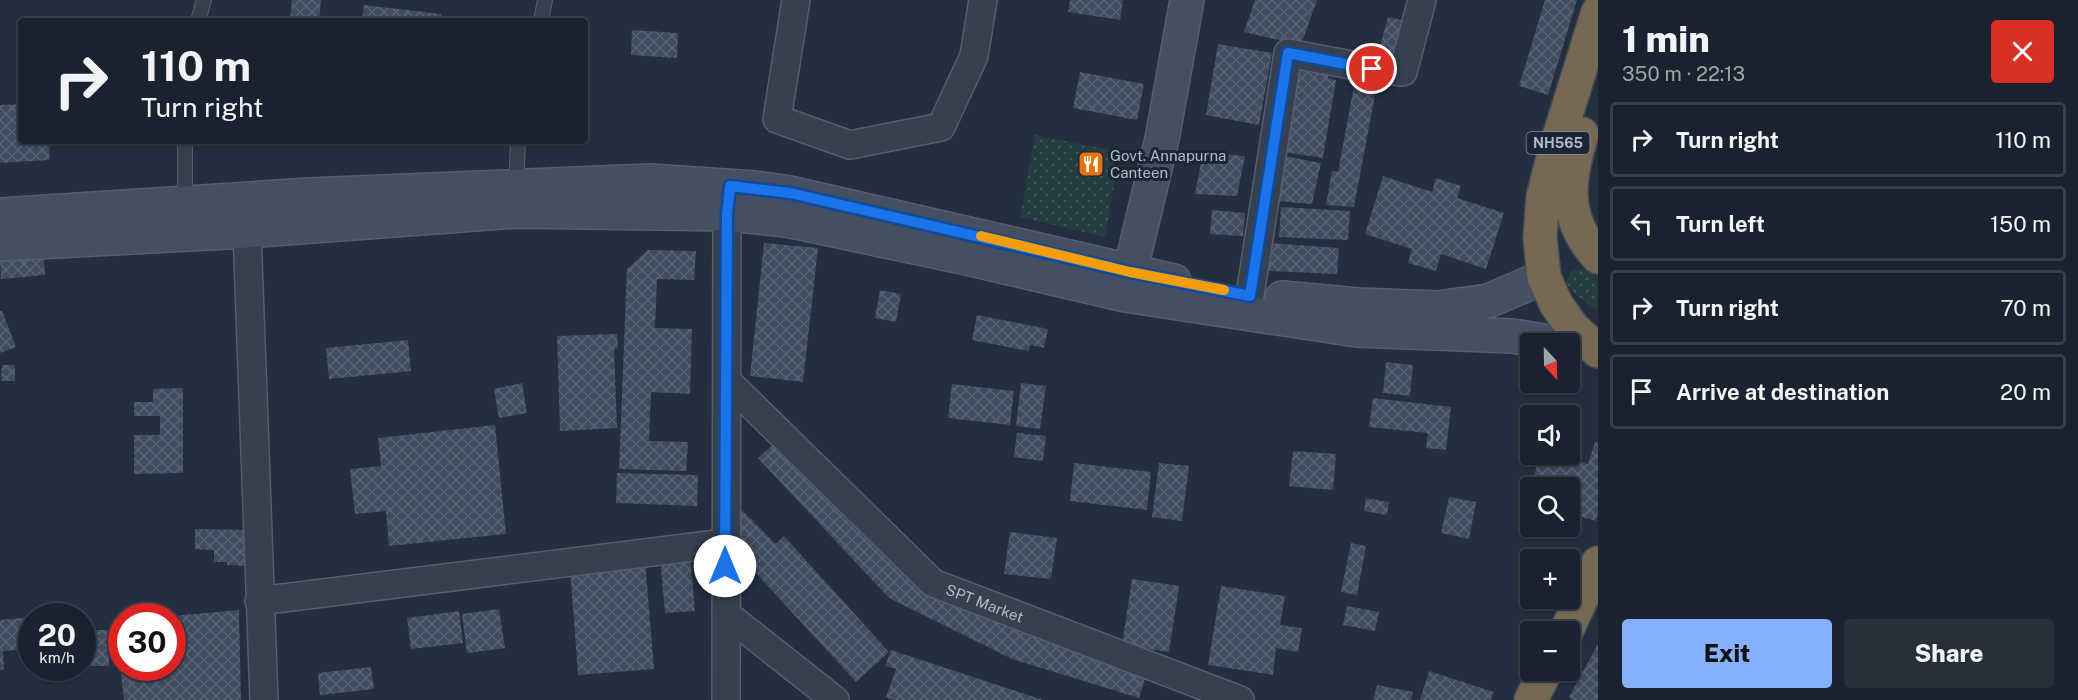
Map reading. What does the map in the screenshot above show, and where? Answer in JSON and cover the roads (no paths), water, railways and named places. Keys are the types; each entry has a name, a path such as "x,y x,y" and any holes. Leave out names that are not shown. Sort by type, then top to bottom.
{"highway":[{"name":"NH565","path":"1598,12 1543,196 1540,238 1544,277 1556,304 1573,328 1598,351"},
{"name":"NH565","path":"1598,84 1574,157 1570,190 1575,222 1588,246 1598,257"},
{"path":"1544,277 1557,266 1572,260 1598,262"},
{"path":"1571,621 1598,563"},
{"path":"1580,622 1598,593"}],"street":[{"path":"796,0 777,119 850,145 941,127 974,56 983,0"},
{"path":"1128,283 1162,139 1187,0"},
{"path":"1250,296 1288,53 1372,69 1403,72 1422,0"},
{"path":"0,215 185,203 248,216 309,195 650,182 728,200 797,223 962,257 1128,283 1357,330 1520,337"},
{"path":"0,244 248,216 517,212 728,200"},
{"path":"726,700 728,200"},
{"path":"248,216 264,700"},
{"path":"1128,283 1358,305 1437,308 1488,301 1544,277"},
{"path":"1580,350 1598,357"},
{"name":"SPT Market","path":"727,381 933,583 1240,700"},
{"path":"259,601 725,543"},
{"path":"726,614 835,700"}],"lane":[{"path":"199,18 204,0"},
{"path":"542,18 545,0"},
{"path":"185,144 185,203"},
{"path":"516,187 518,144"}],"place":[{"name":"Govt. Annapurna Canteen","path":"1091,164"}]}
